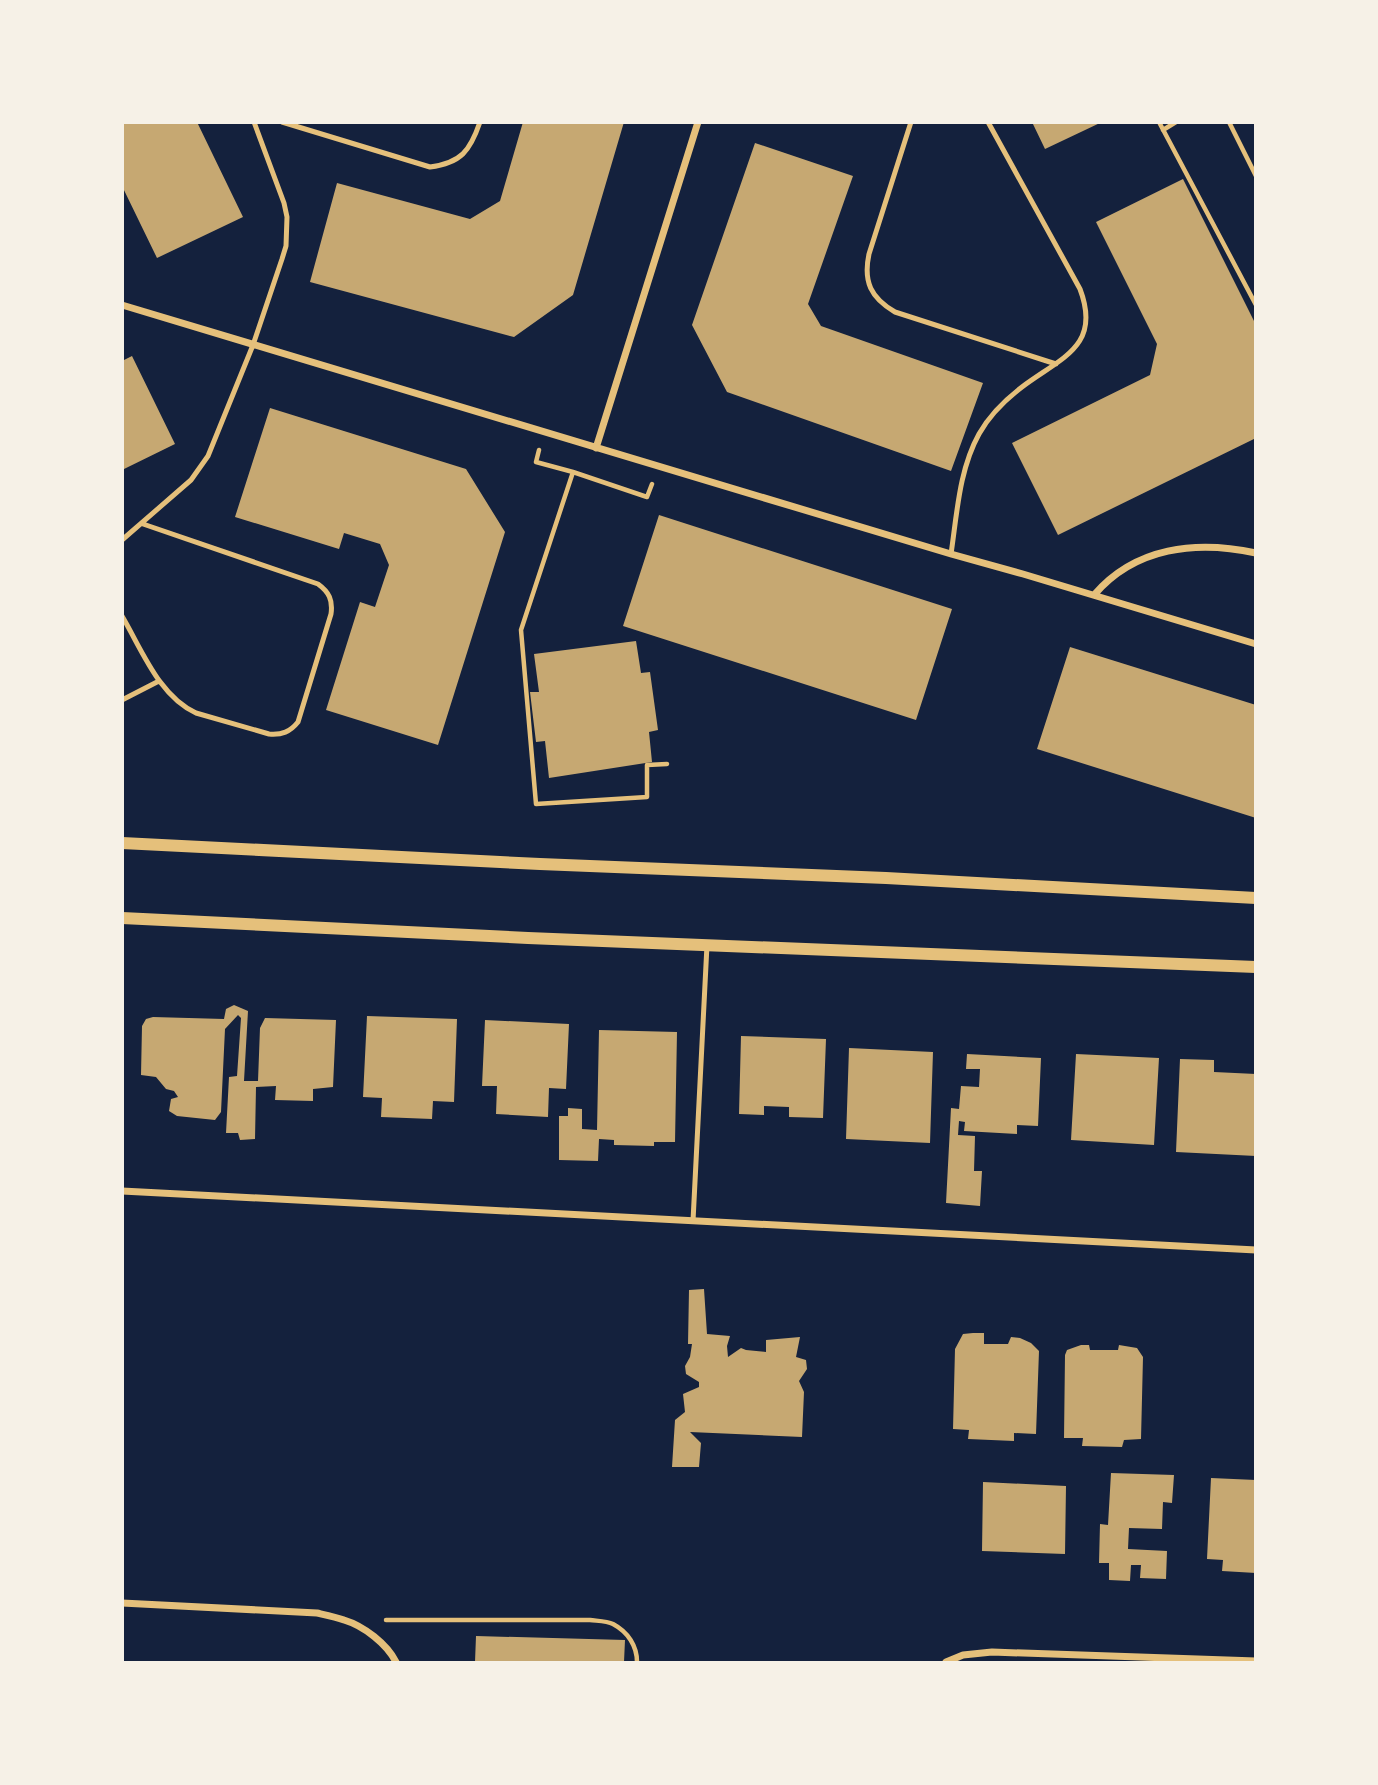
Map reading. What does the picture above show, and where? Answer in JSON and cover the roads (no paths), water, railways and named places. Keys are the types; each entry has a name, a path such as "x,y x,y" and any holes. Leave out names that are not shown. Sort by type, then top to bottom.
{"street":[{"path":"596,448 698,122"},
{"path":"122,305 1255,644"},
{"path":"1094,596 1103,584 1141,559 1203,546 1255,553"},
{"path":"122,843 1255,898"},
{"path":"122,918 1255,967"},
{"path":"122,1191 1255,1250"},
{"path":"122,1603 317,1613 346,1620 373,1635 396,1662"},
{"path":"946,1662 963,1655 992,1652 1255,1661"}],"lane":[{"path":"122,540 191,481 208,456 253,345 282,259 288,231 284,202 254,122"},
{"path":"282,122 430,167 445,166 458,159 469,149 480,122"},
{"path":"911,122 866,268 874,295 883,305 895,312 1056,364"},
{"path":"951,554 963,474 979,434 991,416 1021,387 1069,356 1081,338 1087,317 1080,289 988,122"},
{"path":"122,616 159,681 177,702 196,713 269,734 285,733 292,728 301,714 331,614 331,596 318,584 143,524"},
{"path":"122,700 159,681"},
{"path":"693,1221 707,945"}]}
